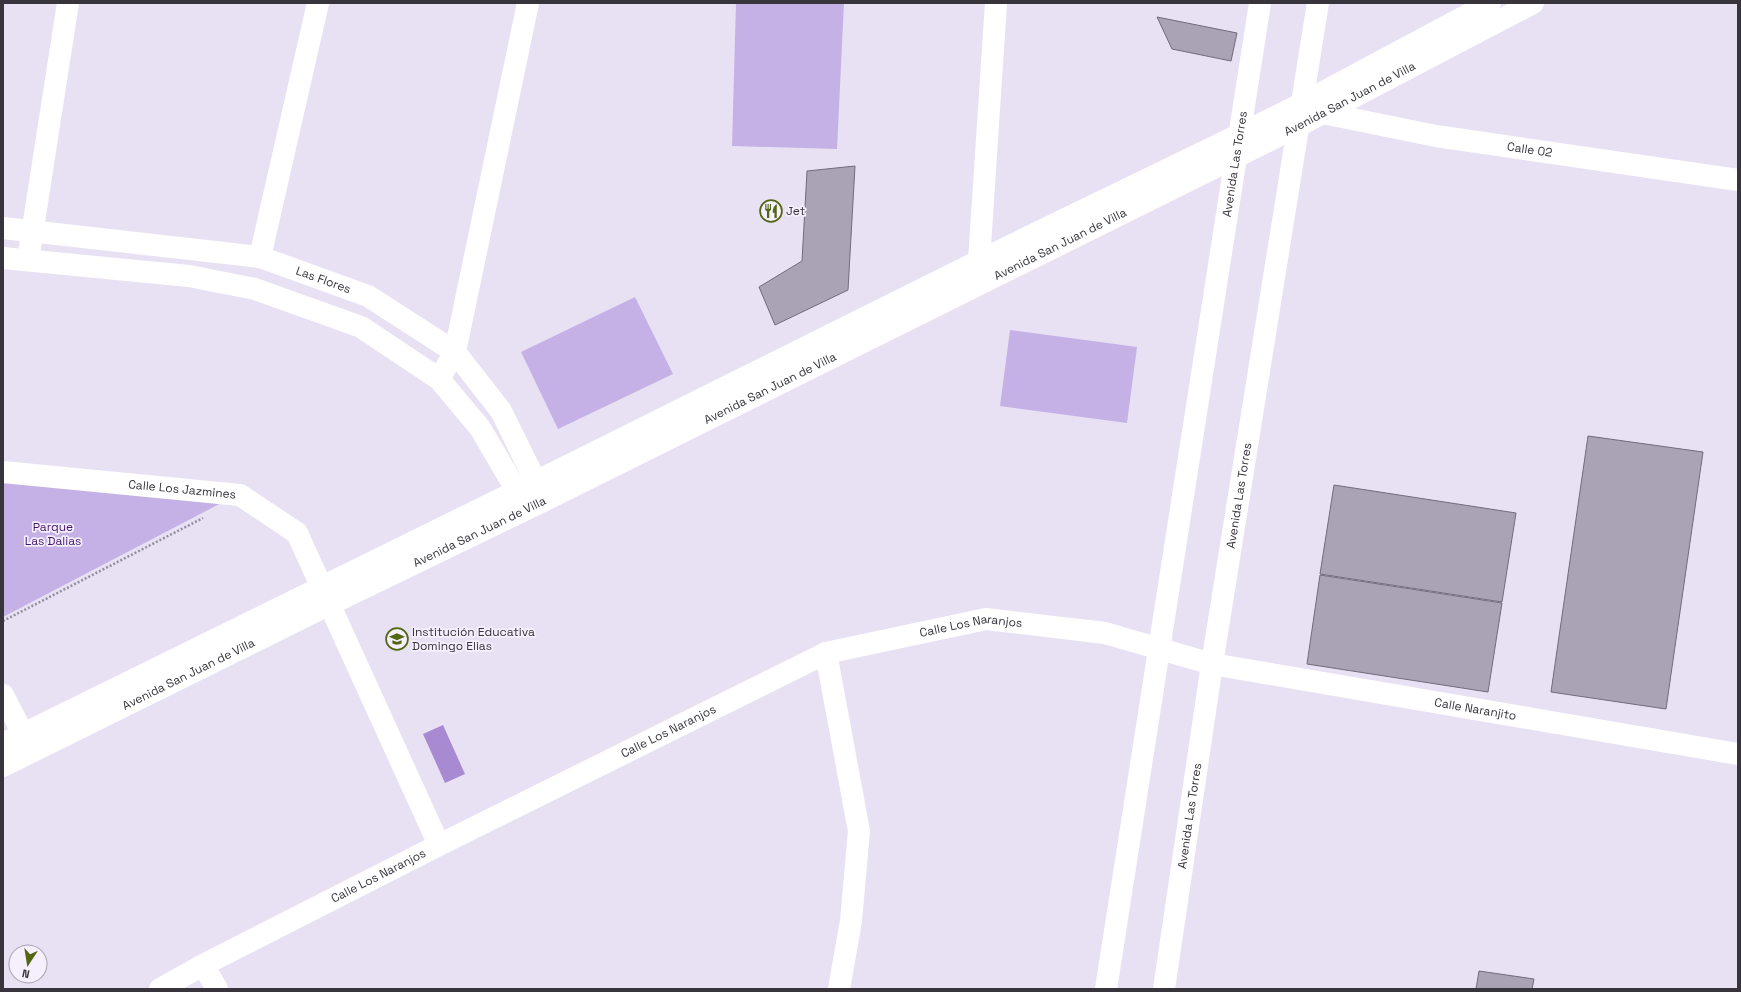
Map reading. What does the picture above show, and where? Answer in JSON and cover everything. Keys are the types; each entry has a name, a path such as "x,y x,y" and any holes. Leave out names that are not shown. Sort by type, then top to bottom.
{"street":[{"path":"28,260 68,3"},
{"path":"260,257 318,3"},
{"path":"439,379 455,352 528,3"},
{"path":"983,271 996,3"},
{"name":"Avenida Las Torres","path":"1106,989 1260,3"},
{"name":"Avenida Las Torres","path":"1164,989 1212,664 1300,125 1318,3"},
{"name":"Avenida San Juan de Villa","path":"3,744 325,596 521,501 983,271 1490,3"},
{"name":"Avenida San Juan de Villa","path":"983,271 1236,157 1533,3"},
{"name":"Calle 02","path":"1323,113 1436,136 1738,180"},
{"name":"Las Flores","path":"3,228 32,230 260,257 368,296 455,352 501,411 540,491"},
{"path":"3,258 189,276 255,289 361,327 439,379 480,428 521,501"},
{"name":"Calle Los Jazmines","path":"3,472 240,496 296,533 439,845"},
{"name":"Avenida San Juan de Villa","path":"3,766 325,596"},
{"name":"Calle Los Naranjos","path":"160,989 203,965 439,845 826,653 986,619 1105,633 1212,664"},
{"path":"826,653 859,831 851,921 839,989"},
{"name":"Calle Naranjito","path":"1212,664 1738,754"},
{"path":"3,695 23,734"},
{"path":"203,965 217,989"}],"path":[{"path":"3,621 208,516"}],"green space":[{"path":"736,3 844,3 837,149 732,146"},
{"path":"635,297 673,374 558,429 521,352"},
{"path":"1010,330 1137,347 1127,423 1000,406"},
{"name":"Parque Las Dalias","path":"3,479 227,500 3,617"}],"shaded area":[{"path":"443,725 465,774 445,783 423,734"}],"building":[{"path":"1157,17 1237,33 1231,61 1172,49"},
{"path":"855,166 848,290 775,325 759,287 802,261 807,171"},
{"path":"1588,436 1703,452 1666,709 1551,692"},
{"path":"1334,485 1516,513 1502,602 1320,574"},
{"path":"1320,575 1502,603 1488,692 1307,664"},
{"path":"1479,971 1534,979 1532,989 1476,989"}],"place":[{"name":"Jet","path":"771,211"},
{"name":"Institución Educativa Domingo Elias","path":"397,639"}]}
